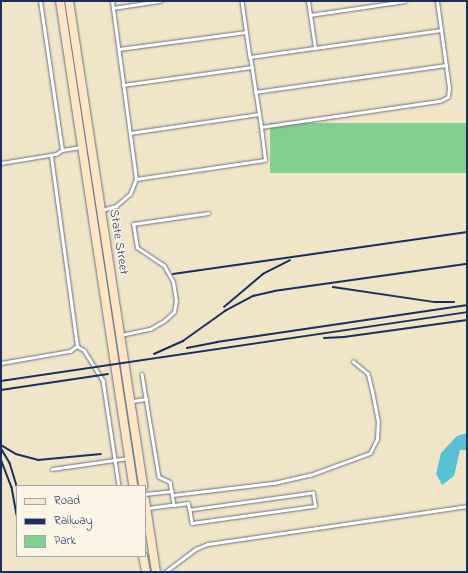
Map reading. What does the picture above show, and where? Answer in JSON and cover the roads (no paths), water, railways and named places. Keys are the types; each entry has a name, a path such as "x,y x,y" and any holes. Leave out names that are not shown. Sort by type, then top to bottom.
{"street":[{"name":"State Street","path":"60,1 82,147 114,336 129,402 143,485"},
{"name":"State Street","path":"69,1 101,210 114,336 133,485"},
{"path":"146,504 156,572"},
{"path":"143,557 146,572"}],"lane":[{"path":"40,1 62,150"},
{"path":"101,210 113,207 130,194 136,179 112,1"},
{"path":"113,8 160,1"},
{"path":"136,179 265,160 242,1"},
{"path":"308,1 315,48"},
{"path":"310,15 404,1"},
{"path":"261,127 440,101 448,97 446,65 438,1"},
{"path":"250,57 441,30"},
{"path":"118,49 246,32"},
{"path":"255,92 446,65"},
{"path":"123,85 252,67"},
{"path":"130,133 259,114"},
{"path":"1,163 51,156 62,150 91,145"},
{"path":"51,156 77,346"},
{"path":"114,336 150,329 164,321 174,312 176,301 173,282 164,266 137,248 133,224 208,213"},
{"path":"1,363 70,351 77,346"},
{"path":"77,346 84,350 103,380 119,485"},
{"path":"172,495 274,483 310,475 370,453 378,439 378,422 368,374 353,362"},
{"path":"142,374 159,477 170,482 174,505"},
{"path":"129,402 146,399"},
{"path":"52,469 129,458"},
{"path":"146,494 172,491"},
{"path":"146,504 174,505 188,503 192,523 315,506 313,493 190,510"},
{"path":"165,572 196,549 208,544 467,506"}],"water":[{"path":"467,433 467,450 460,450 454,476 442,485 436,474 441,453 457,436"}],"waterway":[{"path":"412,572 422,572"}],"railway":[{"path":"173,274 467,232"},
{"path":"224,307 263,274 290,260"},
{"path":"154,354 183,341 225,311 253,296 274,291 467,264"},
{"path":"333,287 435,302 454,302"},
{"path":"187,348 217,342 467,305"},
{"path":"1,381 467,312"},
{"path":"324,338 344,337 467,320"},
{"path":"1,390 108,374"},
{"path":"1,445 16,454 38,460 101,454"},
{"path":"1,448 10,463 17,485"},
{"path":"1,459 12,487 16,509"}]}
